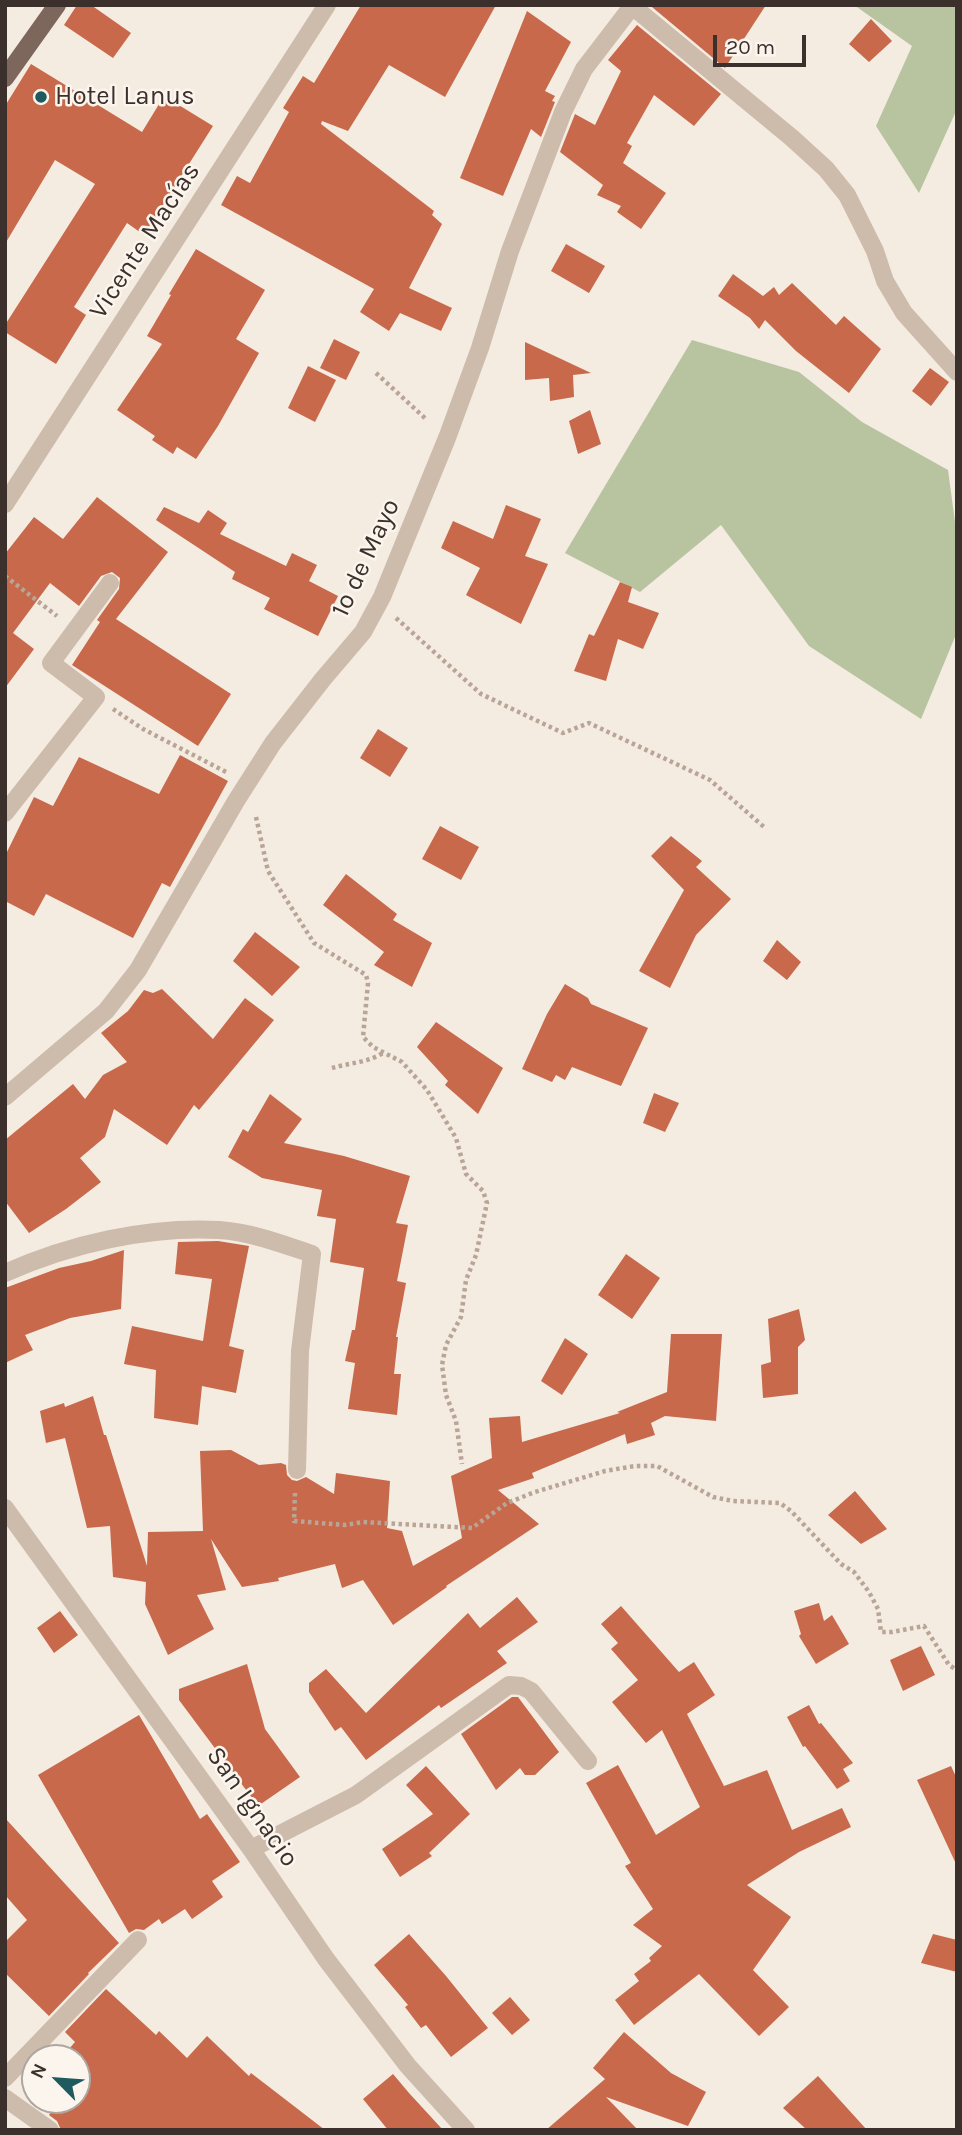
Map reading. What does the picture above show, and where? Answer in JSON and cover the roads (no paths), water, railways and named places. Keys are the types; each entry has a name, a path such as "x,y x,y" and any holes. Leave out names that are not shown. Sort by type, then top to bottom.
{"main road":[{"path":"5,78 57,5"}],"street":[{"name":"Vicente Macías","path":"5,504 327,5"},
{"path":"632,6 826,169 846,195 904,313 957,372"},
{"name":"1º de Mayo","path":"5,1097 106,1011 130,980 273,743 363,632 382,597 447,438 480,348 510,251 563,112 584,69 632,6"},
{"path":"5,813 96,697 51,663 110,583"},
{"path":"5,1273 42,1258 89,1245 134,1235 175,1231 219,1230 262,1237 312,1254 300,1351 297,1469"},
{"name":"San Ignacio","path":"5,1508 351,1991 408,2066 466,2130"},
{"path":"251,1849 356,1795 509,1685 531,1690 588,1761"},
{"path":"5,2078 138,1940"},
{"path":"5,2098 50,2130"}],"place":[{"name":"Hotel Lanus","path":"41,97"}]}
